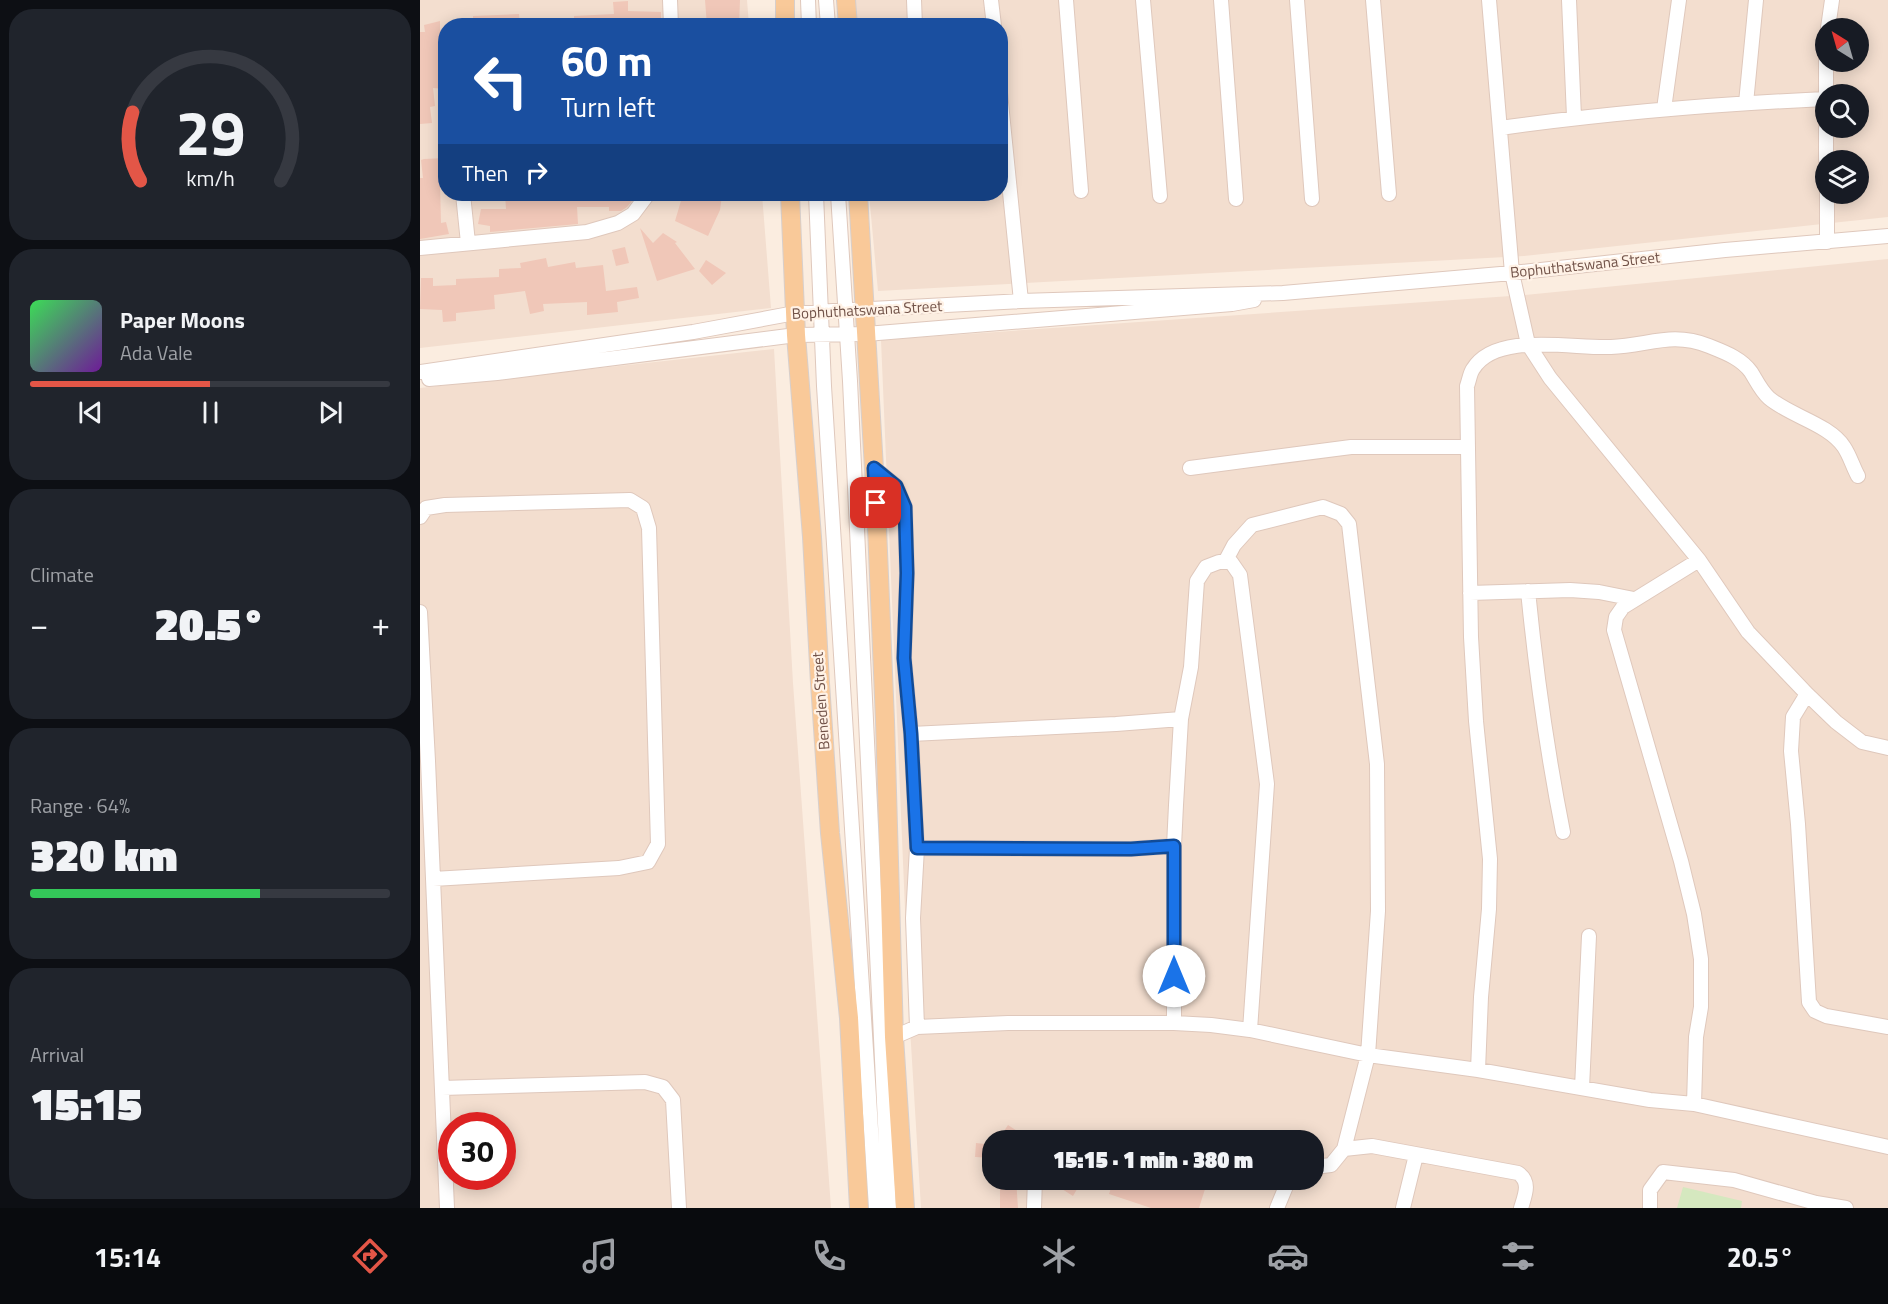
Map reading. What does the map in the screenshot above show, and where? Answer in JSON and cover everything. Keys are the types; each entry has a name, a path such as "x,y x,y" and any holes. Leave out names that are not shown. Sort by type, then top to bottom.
{"main road":[{"path":"785,0 786,18"},
{"path":"846,0 847,18"},
{"name":"Beneden Street","path":"790,201 796,335 812,537 829,822 849,1018 859,1208"},
{"path":"858,201 855,310 866,334 874,468 885,721 894,1037 905,1208"}],"street":[{"path":"670,0 671,18"},
{"path":"808,0 809,18"},
{"path":"826,0 827,18"},
{"path":"914,0 915,18"},
{"path":"991,0 993,18"},
{"path":"1066,0 1081,191"},
{"path":"1143,0 1160,196"},
{"path":"1221,0 1236,199"},
{"path":"1297,0 1312,199"},
{"path":"1373,0 1389,194"},
{"path":"1489,0 1512,273 1528,344 1550,378 1699,560 1749,632 1836,722 1862,742 1888,748"},
{"path":"1569,0 1575,117"},
{"path":"1664,109 1679,0"},
{"path":"1746,103 1756,0"},
{"path":"1829,18 1832,0"},
{"path":"1500,128 1575,117 1815,100"},
{"path":"1008,172 1021,301"},
{"path":"464,201 468,243"},
{"path":"420,249 587,231 618,223 633,214 643,201"},
{"path":"816,201 820,312 876,1208"},
{"path":"839,201 855,310 847,334 889,1208"},
{"path":"1827,204 1827,242"},
{"name":"Bophuthatswana Street","path":"420,372 693,332 795,313 1021,301 1283,293 1888,236"},
{"name":"Bophuthatswana Street","path":"420,379 497,373 796,335 866,334 1232,304 1283,293"},
{"path":"1478,1070 1481,997 1489,909 1490,859 1476,721 1470,593 1467,386 1472,369 1482,358 1502,349 1528,344 1608,348 1636,346 1665,339 1687,339 1741,361 1749,369 1767,397 1828,432 1843,446 1858,476"},
{"path":"1190,468 1352,447 1468,447"},
{"path":"874,468 896,486 905,507 907,573 904,658 917,848 913,918 917,1027"},
{"path":"420,517 426,508 445,505 630,500 643,508 649,528 658,844 648,862 619,868 433,879"},
{"path":"1225,562 1234,545 1252,525 1323,507 1341,514 1348,524 1377,764 1378,902 1368,1055 1344,1149 1331,1165 1324,1166"},
{"path":"1694,1104 1696,1037 1701,1007 1701,959 1694,914 1681,861 1614,630 1616,617 1623,607 1699,560"},
{"path":"1174,1023 1174,846 1181,719 1191,667 1197,581 1206,567 1219,562 1231,562 1240,575 1266,784 1250,1030"},
{"path":"1528,591 1550,767 1563,832"},
{"path":"1470,593 1589,591 1634,599"},
{"path":"420,612 424,761 433,879 447,1208"},
{"path":"1807,694 1793,717 1791,751 1809,1002 1815,1011 1826,1016 1888,1027"},
{"path":"911,734 1181,719"},
{"path":"917,848 1131,849 1174,846"},
{"path":"1582,1088 1589,936"},
{"path":"894,1037 917,1027 1065,1022 1174,1023 1250,1030 1368,1055 1478,1070 1650,1100 1694,1104 1888,1148"},
{"path":"442,1088 645,1082 663,1087 673,1100 679,1208"},
{"path":"1344,1149 1372,1146 1518,1173 1526,1180 1521,1208"},
{"path":"1403,1208 1416,1155"},
{"path":"1650,1208 1650,1190 1662,1172 1734,1180 1816,1203 1846,1208"},
{"path":"1034,1208 1035,1190"},
{"path":"1277,1208 1284,1190"}],"shaded area":[{"path":"420,0 747,0 748,18 438,18 438,201 763,201 771,308 420,348"},
{"path":"851,0 1888,0 1888,217 1524,256 878,291 870,201 1008,201 1008,18 853,18"},
{"path":"1888,259 1888,1208 921,1208 910,1028 881,340 1525,295"},
{"path":"774,349 793,683 831,1208 420,1208 420,388"}],"green space":[{"path":"1683,1187 1742,1201 1741,1208 1677,1208"}],"building":[{"path":"705,0 740,0 739,18 706,18"},
{"path":"628,1 628,11 661,12 661,18 574,18 574,16 614,14 613,2"},
{"path":"519,14 519,18 473,18 473,16"},
{"path":"438,22 438,88 433,88 435,106 430,107 432,123 420,124 420,32 425,32 424,25"},
{"path":"438,158 438,201 440,201 441,223 446,222 449,234 420,239 420,178 423,178 421,160"},
{"path":"505,201 632,201 621,211 609,211 609,207 577,207 578,224 490,232 490,226 478,224 481,209 506,209"},
{"path":"681,201 721,201 720,210 708,236 675,221"},
{"path":"640,228 653,243 663,233 677,242 675,243 695,269 657,281"},
{"path":"625,247 629,263 616,266 612,250"},
{"path":"546,258 548,267 575,262 576,268 603,265 606,291 637,287 639,298 617,302 618,312 587,315 587,302 543,304 544,311 530,314 525,291 494,295 495,309 456,313 456,321 443,322 442,310 420,309 421,278 433,278 433,286 456,285 456,279 499,277 499,269 521,268 520,263"},
{"path":"706,260 726,273 712,285 699,271"},
{"path":"1008,1125 1016,1130 1005,1130"},
{"path":"976,1143 982,1144 982,1157 975,1157"},
{"path":"1000,1190 1017,1190 1018,1208 1000,1208"},
{"path":"1063,1190 1077,1190 1073,1196"},
{"path":"1110,1190 1205,1190 1199,1208 1151,1208 1109,1194"}],"route":[{"path":"876,503 874,468 896,486 905,507 907,573 904,658 917,848 1131,849 1174,846 1174,976"}]}
